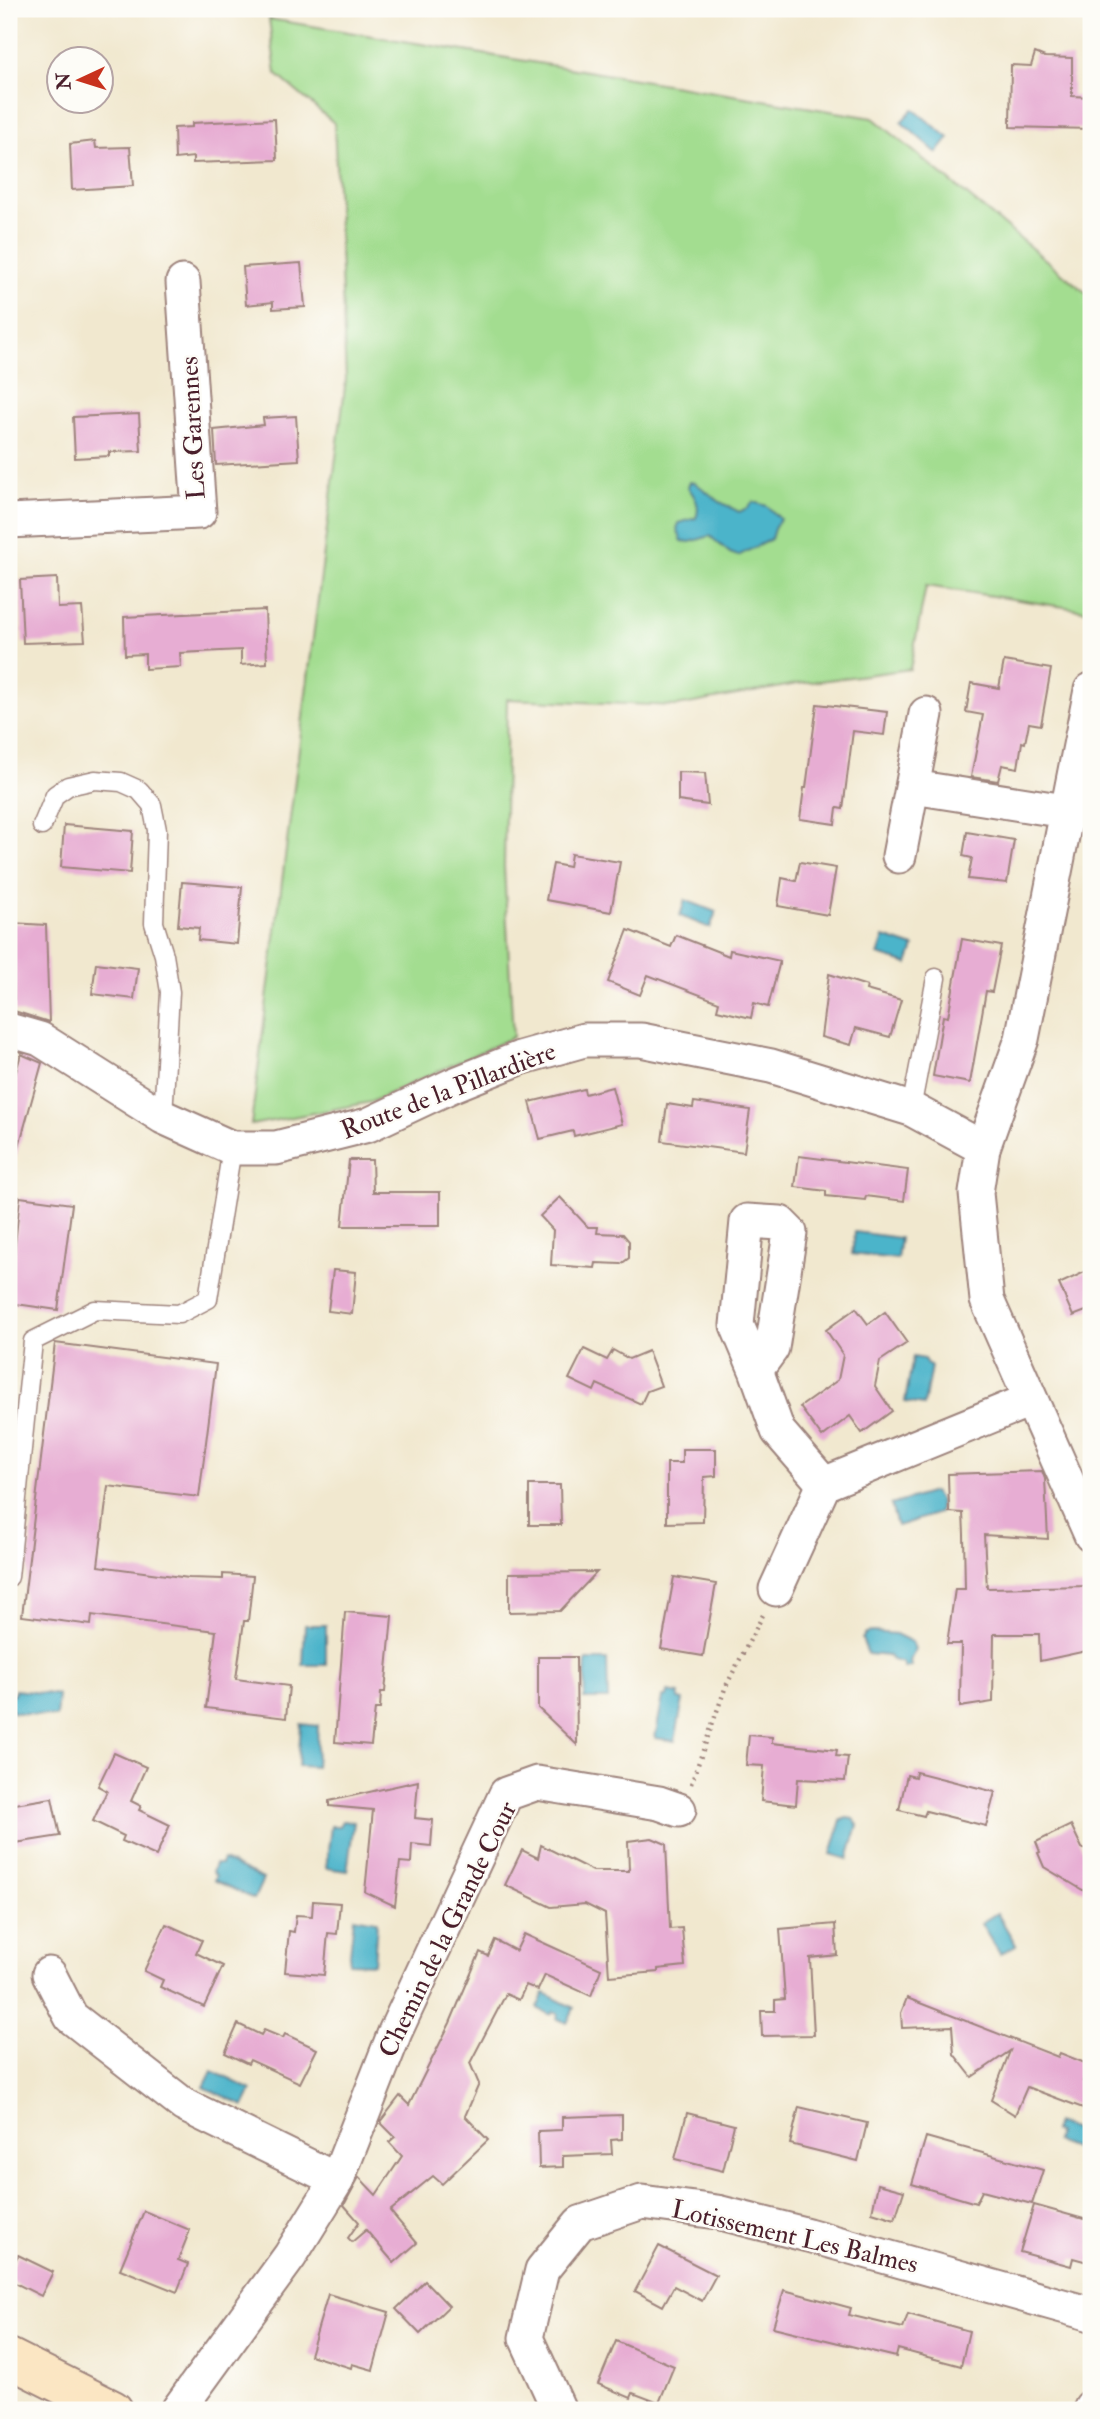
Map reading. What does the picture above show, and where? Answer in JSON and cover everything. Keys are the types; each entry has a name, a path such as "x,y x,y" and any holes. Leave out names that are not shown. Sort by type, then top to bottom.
{"main road":[{"path":"9,2358 113,2410"}],"street":[{"name":"Les Garennes","path":"9,521 199,512 183,282"},
{"path":"1091,690 1022,1039 983,1148 976,1193 987,1300 1091,1535"},
{"path":"899,856 926,714"},
{"path":"913,787 1065,811"},
{"name":"Route de la Pillardière","path":"9,1030 40,1039 163,1117 232,1149 275,1147 368,1125 520,1058 584,1041 641,1040 771,1066 911,1109 983,1148"},
{"path":"756,1370 778,1431 824,1484"},
{"path":"776,1590 824,1484 1030,1401"},
{"name":"Chemin de la Grande Cour","path":"178,2410 290,2256 337,2180 395,2032 506,1794 537,1783 659,1803 679,1810"},
{"path":"49,1974 71,2017 184,2105 337,2180"},
{"name":"Lotissement Les Balmes","path":"559,2410 526,2338 542,2270 580,2223 642,2202 717,2212 997,2286 1091,2314"}],"lane":[{"path":"42,826 55,795 68,786 95,780 121,782 139,790 152,805 157,830 153,923 164,955 170,992 163,1117"},
{"path":"911,1109 936,978"},
{"path":"9,1577 33,1341 94,1310 179,1314 208,1299 232,1149"}],"path":[{"path":"679,1810 726,1686 776,1590"}],"green space":[{"path":"269,19 873,118 1091,297 1091,611 926,586 910,669 797,684 677,706 507,699 504,867 513,1037 371,1102 251,1125 346,379 334,123 276,74"}],"water":[{"path":"913,109 949,138 937,153 901,122"},
{"path":"690,482 739,512 753,502 767,506 780,519 771,539 738,556 730,553 710,536 690,542 682,541 677,529 679,523 696,518 698,510 697,502 688,487"},
{"path":"685,900 716,912 710,928 680,916"},
{"path":"884,937 914,947 908,964 878,955"},
{"path":"855,1232 900,1238 897,1259 852,1254"},
{"path":"913,1357 924,1359 927,1365 931,1366 924,1405 905,1402"},
{"path":"933,1492 940,1501 939,1513 897,1526 891,1505"},
{"path":"305,1625 326,1625 326,1665 303,1665"},
{"path":"866,1633 896,1634 912,1642 915,1649 910,1661 911,1667 904,1668 903,1663 892,1660 889,1656 868,1654 862,1639"},
{"path":"586,1660 607,1660 608,1699 584,1699"},
{"path":"15,1690 58,1695 56,1717 12,1712 9,1696 14,1694"},
{"path":"668,1692 679,1694 678,1699 683,1700 675,1741 655,1738 663,1697 667,1697"},
{"path":"301,1724 318,1726 316,1767 298,1766"},
{"path":"853,1819 858,1825 848,1859 831,1854 841,1820"},
{"path":"342,1821 354,1822 347,1871 326,1868 331,1826 339,1826"},
{"path":"223,1860 263,1879 254,1899 214,1880 216,1876 212,1872 215,1864 221,1864"},
{"path":"997,1913 1016,1945 1000,1954 981,1923"},
{"path":"354,1917 377,1921 374,1964 349,1963"},
{"path":"544,1993 574,2008 567,2023 557,2019 558,2013 553,2011 551,2015 537,2008"},
{"path":"212,2071 252,2090 244,2106 204,2087"},
{"path":"1056,2123 1091,2136 1087,2153 1055,2141 1057,2133 1053,2131"}],"building":[{"path":"1035,53 1045,57 1072,58 1072,96 1091,97 1091,129 1010,127 1011,65 1031,66"},
{"path":"275,119 277,160 193,163 193,157 175,159 174,128 192,127 192,123"},
{"path":"95,141 96,148 130,147 133,186 72,190 70,144"},
{"path":"301,263 305,307 273,309 273,302 246,305 243,267"},
{"path":"139,414 141,451 109,452 109,456 75,458 73,417"},
{"path":"296,416 299,460 216,465 214,430 264,425 263,418"},
{"path":"57,578 58,608 82,607 85,641 23,643 20,580"},
{"path":"265,610 267,663 241,665 241,650 180,653 181,667 145,669 145,654 125,655 124,617"},
{"path":"1004,661 1051,669 1041,725 1029,723 1025,743 1022,742 1018,768 1002,765 998,781 971,777 983,715 966,712 971,683 999,688"},
{"path":"817,704 887,712 884,735 853,731 843,809 837,808 835,824 800,819"},
{"path":"678,772 705,773 708,805 678,801"},
{"path":"64,825 133,831 130,873 61,867"},
{"path":"967,832 1014,840 1007,883 968,879 972,858 963,856"},
{"path":"571,854 620,862 611,912 546,900 553,864 569,867"},
{"path":"800,862 836,868 828,915 778,906 782,878 796,881"},
{"path":"182,882 242,887 237,944 198,940 199,928 178,926"},
{"path":"11,923 46,925 49,1022 14,1011"},
{"path":"628,930 671,947 676,935 729,956 730,950 780,961 768,1007 754,1003 751,1018 717,1010 719,1002 648,975 640,995 608,982"},
{"path":"962,939 1001,946 992,992 986,991 970,1083 933,1076 943,1016 948,1017"},
{"path":"96,963 138,968 134,999 92,994"},
{"path":"829,974 867,986 866,990 901,1000 890,1037 856,1028 851,1045 821,1037"},
{"path":"21,1054 42,1063 16,1157 9,1156 9,1079 14,1079"},
{"path":"612,1087 622,1124 574,1136 573,1131 540,1139 530,1102 584,1089 585,1094"},
{"path":"694,1102 750,1110 744,1152 662,1141 667,1104 693,1108"},
{"path":"799,1156 908,1170 904,1201 866,1196 865,1200 826,1196 826,1191 795,1187"},
{"path":"349,1160 372,1160 373,1192 440,1192 440,1226 342,1226"},
{"path":"20,1197 72,1204 58,1310 9,1303"},
{"path":"560,1197 588,1227 598,1227 597,1233 623,1234 629,1241 629,1258 621,1264 596,1263 595,1268 551,1265 553,1230 540,1216"},
{"path":"1091,1269 1091,1309 1073,1316 1059,1284"},
{"path":"333,1270 356,1272 352,1314 328,1311"},
{"path":"856,1308 868,1324 885,1312 907,1343 880,1361 875,1386 892,1411 862,1433 850,1416 822,1437 800,1407 838,1380 843,1355 826,1330"},
{"path":"55,1343 216,1364 199,1497 108,1486 98,1566 189,1578 223,1579 223,1574 253,1576 248,1621 244,1621 236,1679 289,1686 286,1718 206,1708 216,1631 92,1615 91,1625 22,1616"},
{"path":"584,1349 607,1360 613,1350 629,1359 648,1351 661,1386 647,1391 641,1404 597,1384 594,1391 569,1379"},
{"path":"682,1449 716,1449 716,1476 704,1477 703,1522 667,1523 667,1463 682,1463"},
{"path":"1042,1471 1045,1479 1048,1539 984,1535 987,1588 1091,1586 1091,1650 1040,1661 1039,1634 994,1634 993,1702 960,1707 961,1644 947,1644 955,1589 965,1589 963,1513 949,1512 948,1474"},
{"path":"529,1485 560,1485 561,1525 529,1525"},
{"path":"597,1572 560,1611 509,1612 509,1573"},
{"path":"674,1577 716,1584 703,1656 661,1649"},
{"path":"345,1612 392,1616 385,1692 381,1692 380,1709 375,1709 371,1745 335,1742"},
{"path":"538,1657 576,1657 577,1745 538,1708"},
{"path":"749,1735 772,1737 772,1743 837,1750 836,1756 848,1757 845,1781 798,1779 796,1805 761,1801 764,1766 746,1765"},
{"path":"114,1753 146,1767 131,1801 141,1806 139,1810 170,1825 156,1856 122,1841 124,1836 93,1821 107,1791 98,1786"},
{"path":"916,1772 995,1792 986,1826 926,1811 924,1816 899,1810 907,1775 915,1777"},
{"path":"418,1781 415,1818 433,1820 431,1846 412,1844 411,1863 400,1862 395,1906 365,1892 373,1810 329,1806 329,1801"},
{"path":"52,1798 60,1836 9,1844 9,1805"},
{"path":"1071,1825 1082,1848 1091,1853 1091,1895 1044,1867 1038,1853 1040,1852 1036,1842"},
{"path":"652,1838 666,1844 670,1929 682,1928 685,1966 658,1969 658,1972 609,1976 605,1914 585,1904 551,1907 505,1885 522,1850 538,1858 541,1845 593,1871 629,1871 628,1841"},
{"path":"313,1901 340,1903 337,1934 328,1933 324,1975 285,1972 289,1931 294,1932 296,1915 312,1916"},
{"path":"166,1924 202,1940 196,1953 223,1966 204,2007 160,1987 163,1980 144,1971"},
{"path":"835,1924 837,1955 810,1958 814,2035 762,2036 761,2011 775,2011 775,2000 785,1999 780,1929"},
{"path":"524,1934 601,1969 591,1996 545,1975 538,1990 526,1985 519,2000 506,1994 470,2063 479,2084 465,2116 488,2140 442,2184 433,2176 390,2211 417,2243 394,2263 366,2230 352,2242 348,2238 359,2222 344,2205 359,2177 376,2195 402,2156 389,2142 395,2137 380,2122 400,2096 409,2105 450,2023 480,1952 488,1956 495,1940 516,1951"},
{"path":"907,1998 1058,2057 1060,2053 1090,2065 1083,2081 1091,2085 1091,2111 1027,2087 1015,2115 991,2100 1010,2051 972,2077 954,2054 952,2026 902,2028 901,2013"},
{"path":"238,2024 261,2035 264,2030 283,2038 285,2034 317,2049 300,2083 250,2060 248,2064 225,2053"},
{"path":"799,2107 867,2123 858,2161 790,2144"},
{"path":"687,2113 734,2125 723,2171 675,2159"},
{"path":"622,2115 622,2139 611,2140 612,2154 563,2156 563,2167 539,2168 538,2131 562,2130 562,2117"},
{"path":"926,2137 1043,2170 1032,2204 982,2191 976,2203 912,2184"},
{"path":"878,2184 904,2191 895,2219 872,2212"},
{"path":"1034,2205 1091,2221 1091,2263 1073,2258 1071,2266 1020,2252"},
{"path":"144,2211 190,2230 178,2260 188,2264 177,2292 120,2269"},
{"path":"659,2246 716,2275 702,2301 674,2286 663,2306 635,2291"},
{"path":"18,2255 53,2272 41,2296 9,2280 9,2273"},
{"path":"425,2281 449,2306 420,2334 396,2309"},
{"path":"784,2290 851,2308 849,2315 903,2328 908,2314 969,2331 961,2366 898,2349 896,2357 773,2327"},
{"path":"328,2294 389,2312 373,2370 352,2364 351,2368 310,2355"},
{"path":"616,2341 674,2366 659,2403 633,2393 631,2398 598,2384"}]}
